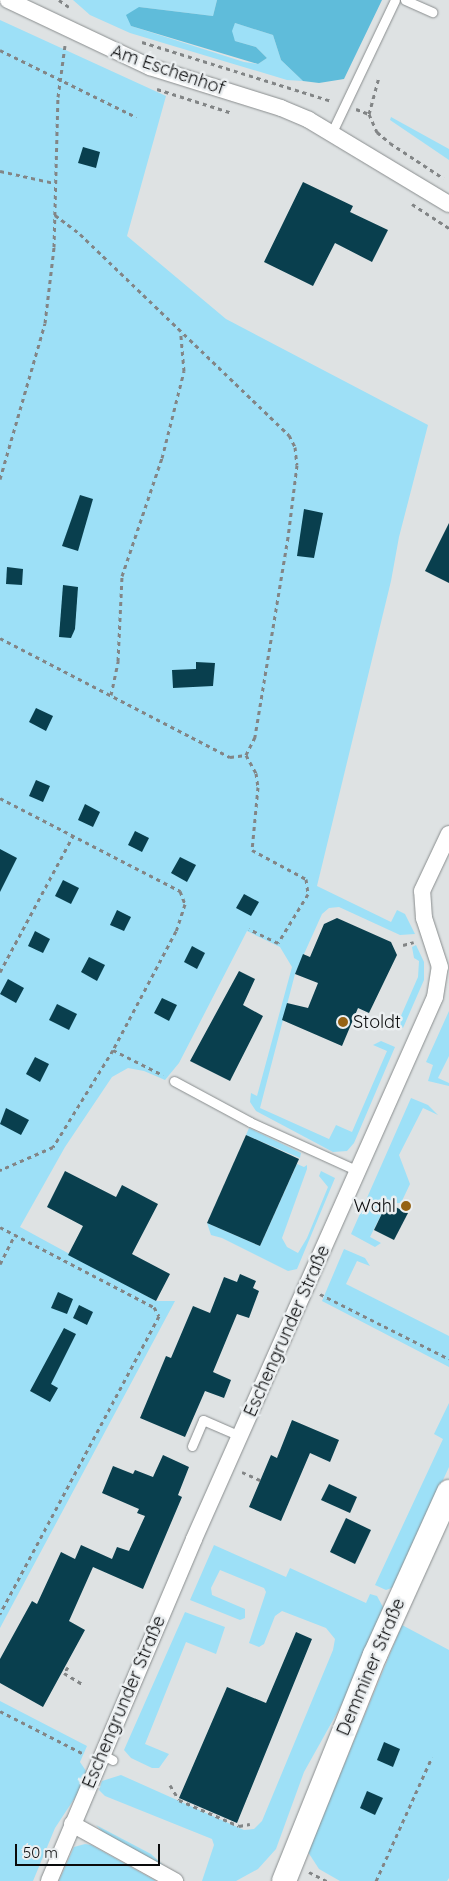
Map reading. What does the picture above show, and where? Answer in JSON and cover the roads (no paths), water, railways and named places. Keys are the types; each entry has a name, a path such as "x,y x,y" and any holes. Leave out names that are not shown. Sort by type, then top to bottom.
{"main road":[{"name":"Demminer Straße","path":"284,1881 375,1655 449,1492"}],"street":[{"name":"Am Eschenhof","path":"8,0 150,67 281,108 332,132 449,204"},
{"name":"Eschengrunder Straße","path":"49,1881 72,1824 104,1758 240,1436 358,1171 439,981 436,952 421,906 426,879 449,834"},
{"path":"72,1824 175,1881"}],"lane":[{"path":"332,132 395,0"},
{"path":"405,0 432,12"},
{"path":"174,1081 250,1122 358,1171"},
{"path":"192,1446 195,1427 203,1420 240,1436"}],"place":[{"name":"Stoldt","path":"343,1022"},
{"name":"Wahl","path":"406,1206"}]}
